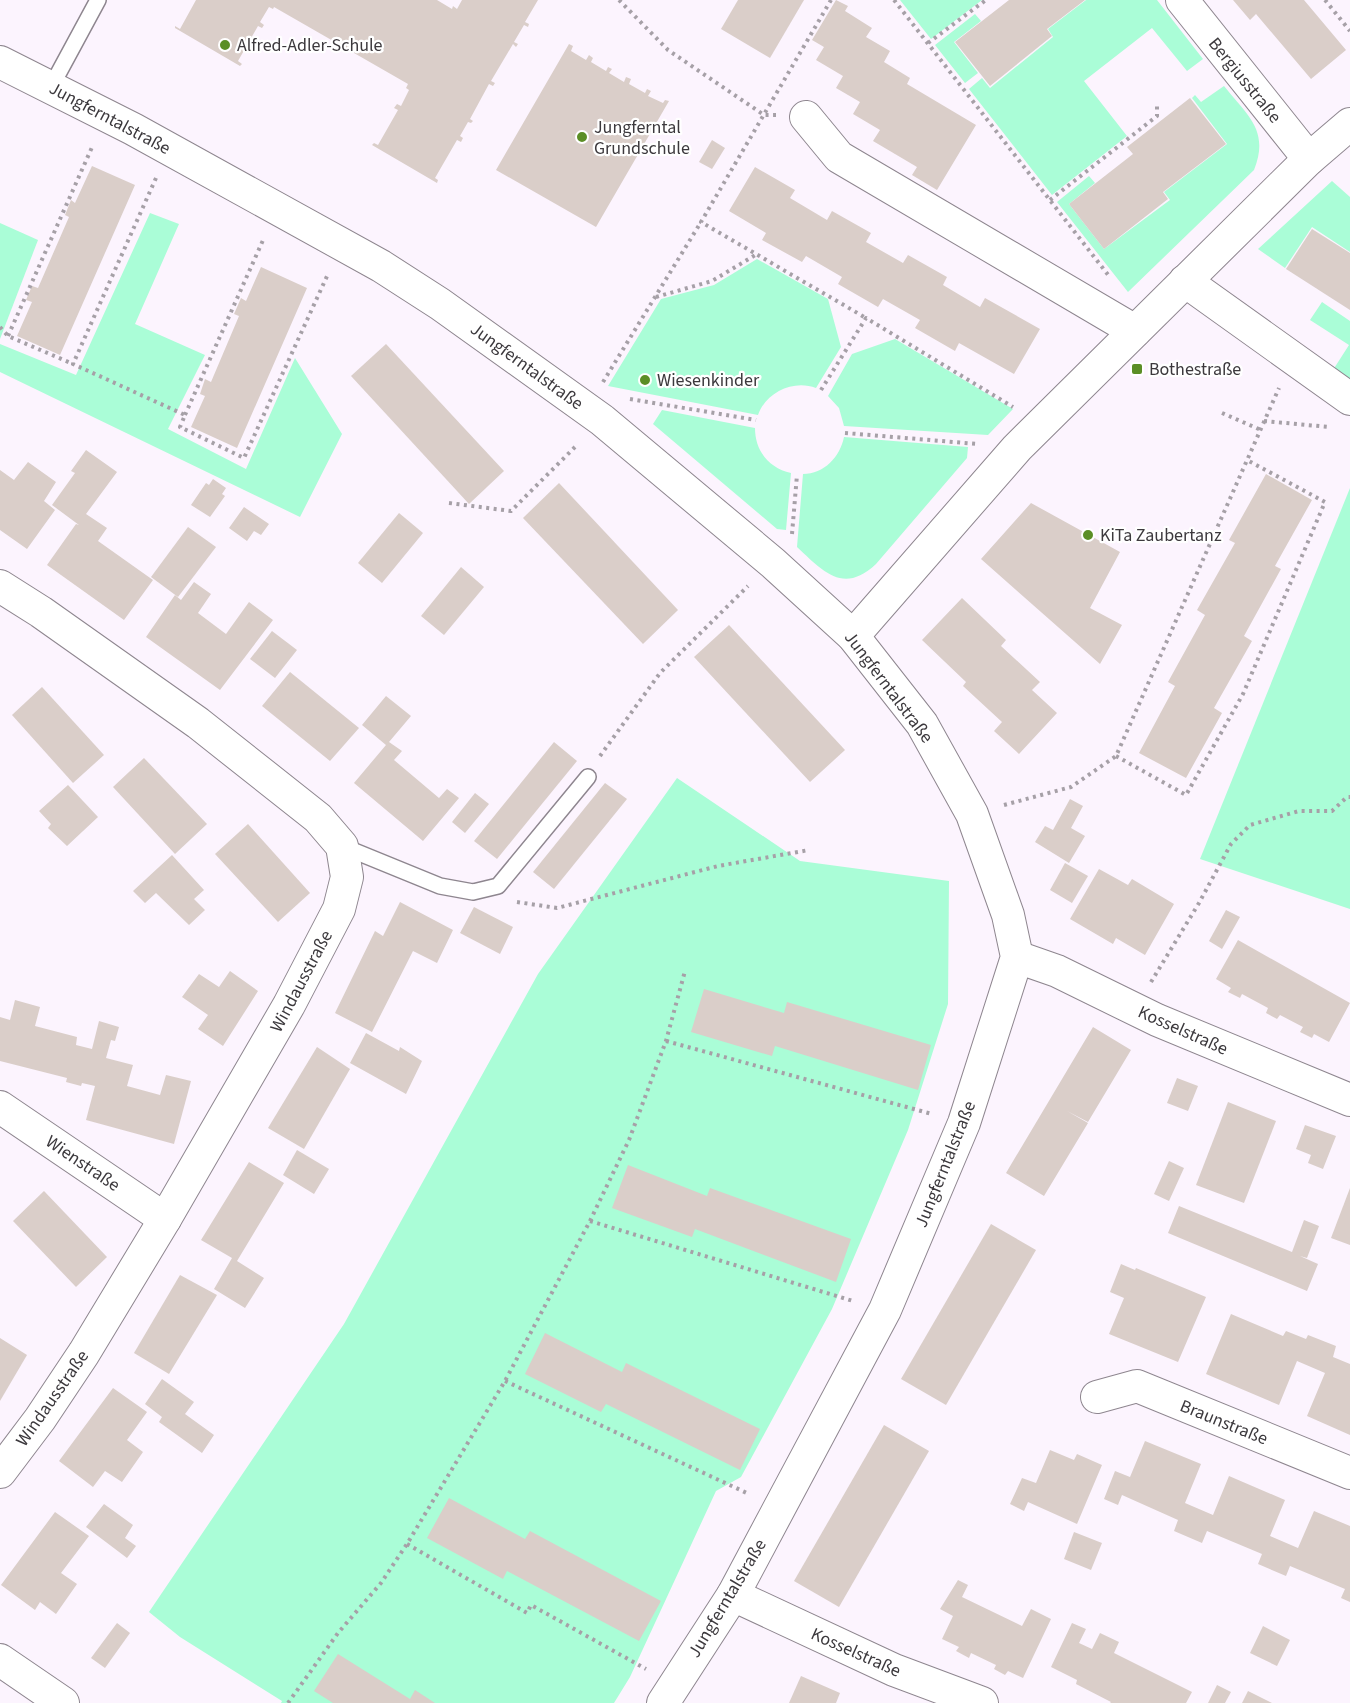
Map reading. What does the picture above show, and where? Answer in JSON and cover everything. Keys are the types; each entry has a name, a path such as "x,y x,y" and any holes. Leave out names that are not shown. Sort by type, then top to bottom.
{"street":[{"name":"Bergiusstraße","path":"1182,0 1309,159"},
{"name":"Jungferntalstraße","path":"0,62 106,115 342,244 611,409 780,570 853,636 922,724 972,814 1008,915 1017,957 964,1123 885,1310 733,1595 669,1694"},
{"path":"806,117 839,157 1140,326"},
{"path":"853,636 1017,448 1309,159 1350,124"},
{"path":"1185,282 1350,399"},
{"name":"Windausstraße","path":"0,586 41,612 198,723 318,818 342,846 348,878 339,909 289,1005 165,1219 84,1353 40,1419 0,1472"},
{"name":"Kosselstraße","path":"1017,957 1057,971 1135,1009 1350,1100"},
{"name":"Wienstraße","path":"0,1107 165,1219"},
{"name":"Braunstraße","path":"1097,1397 1137,1386 1350,1473"},
{"name":"Kosselstraße","path":"733,1595 894,1670 982,1703"},
{"path":"0,1660 63,1703"}],"lane":[{"path":"51,87 98,0"},
{"path":"342,846 440,886 473,892 498,886 588,777"}],"path":[{"path":"619,0 668,50 764,115 806,117"},
{"path":"603,384 831,0"},
{"path":"894,0 1050,200 1140,326"},
{"path":"928,43 986,0"},
{"path":"1325,0 1350,31"},
{"path":"1050,200 1157,117 1157,105"},
{"path":"8,336 106,115"},
{"path":"73,364 169,149"},
{"path":"277,208 180,428 244,458 342,244"},
{"path":"701,222 1041,424"},
{"path":"656,297 712,281 757,254"},
{"path":"821,390 866,318"},
{"path":"0,327 8,336 185,415"},
{"path":"972,814 1071,787 1116,756 1281,383"},
{"path":"449,503 512,511 611,409 756,420"},
{"path":"1222,412 1261,430"},
{"path":"1264,421 1333,427"},
{"path":"845,433 1017,448"},
{"path":"1116,756 1186,795 1243,694 1325,502 1247,460"},
{"path":"588,777 591,768 660,673 780,570 797,475"},
{"path":"1135,1009 1231,844 1250,825 1299,812 1332,811 1347,797 1350,797"},
{"path":"473,892 515,902 557,908 718,866 809,850"},
{"path":"288,1703 338,1633 381,1583 505,1381 590,1221 629,1140 666,1041 685,971"},
{"path":"666,1041 964,1123"},
{"path":"590,1221 885,1310"},
{"path":"505,1381 779,1508"},
{"path":"407,1544 527,1613 531,1605 669,1694"}],"green space":[{"path":"900,0 982,0 931,39"},
{"path":"1086,0 1157,0 1203,59 1187,71 1152,28 1084,81 1127,136 1052,195 969,89 982,78 990,88 1053,37 1048,29"},
{"path":"975,14 981,21 954,42 978,73 965,83 935,45"},
{"path":"1224,86 1248,115 1258,133 1258,156 1254,170 1128,292 1057,202 1089,176 1095,183 1069,204 1104,249 1170,200 1164,192 1227,144 1192,98 1195,95 1201,102"},
{"path":"1332,181 1350,197 1350,252 1312,227 1285,268 1258,249"},
{"path":"150,213 179,224 135,324 205,355 168,429 246,469 295,358 342,434 300,517 0,372 0,344 76,375"},
{"path":"0,223 38,240 0,339"},
{"path":"757,259 828,299 841,347 816,388 799,385 782,390 767,400 758,415 608,386 661,299 714,285"},
{"path":"1322,302 1350,321 1350,383 1333,370 1349,345 1310,320"},
{"path":"895,339 1013,409 988,435 844,426 839,408 828,396 852,354"},
{"path":"662,410 755,428 758,444 765,457 776,467 791,473 786,530 777,529 653,424"},
{"path":"844,437 968,447 967,458 876,564 853,578 843,579 825,571 797,547 803,474 818,471 830,463 839,451"},
{"path":"1350,488 1350,909 1200,859"},
{"path":"677,778 800,861 949,881 948,1004 908,1130 832,1309 741,1477 716,1491 630,1677 614,1703 281,1703 282,1701 180,1637 149,1612 344,1324 538,974"}],"building":[{"path":"196,0 437,0 452,9 453,6 457,9 462,0 538,0 525,22 529,24 528,27 524,25 514,42 518,44 516,47 513,44 491,81 495,83 493,86 489,84 470,119 473,121 468,122 460,136 463,138 461,142 457,140 435,178 438,180 437,183 372,145 374,143 378,145 398,110 394,108 397,104 401,106 409,90 406,88 408,84 274,7 273,9 269,7 260,22 264,25 262,28 258,26 238,61 242,64 240,66 175,28 175,26 180,29"},
{"path":"738,0 804,0 770,58 721,29"},
{"path":"836,0 848,6 845,11 872,28 866,37 890,51 884,62 910,78 907,84 976,125 937,190 912,175 917,167 873,141 880,130 853,114 860,102 836,88 843,76 816,60 824,47 812,40"},
{"path":"1009,0 1085,0 1047,29 1052,36 990,86 955,42"},
{"path":"1233,0 1304,0 1346,50 1311,79 1256,14 1250,20"},
{"name":"Jungferntal Grundschule","path":"569,44 573,46 571,51 586,60 589,55 593,58 591,62 606,71 608,67 612,69 609,73 624,82 626,77 631,79 629,84 645,93 647,89 651,91 648,96 663,103 665,100 669,101 596,227 496,170"},
{"path":"1190,98 1226,144 1163,192 1168,199 1104,249 1069,204 1133,154 1127,147"},
{"path":"712,140 725,148 712,169 699,162"},
{"path":"92,166 135,185 60,355 17,336 32,302 26,300 32,286 38,288 69,217 65,215 71,200 75,203"},
{"path":"755,167 795,190 790,198 827,220 832,211 871,233 866,242 903,263 908,255 947,277 943,285 980,307 985,298 1040,329 1014,374 959,343 955,351 915,328 920,320 883,299 878,307 838,284 842,277 806,256 802,262 762,240 766,233 729,211"},
{"path":"1312,229 1350,253 1350,310 1286,269"},
{"path":"261,267 307,288 237,448 191,427 205,396 200,394 205,379 211,382 239,316 234,314 241,298 246,301"},
{"path":"386,344 504,471 469,504 351,376"},
{"path":"86,450 117,472 86,514 107,528 98,541 153,580 124,620 47,565 76,524 79,525 52,505 75,473 71,471"},
{"path":"28,462 56,482 44,501 55,510 27,549 0,530 0,470 14,480"},
{"path":"1266,474 1312,500 1275,566 1281,569 1244,636 1252,641 1214,708 1222,713 1186,778 1139,753 1175,686 1168,682 1205,615 1197,610 1235,543 1229,540"},
{"path":"213,479 226,488 222,494 225,496 210,517 191,505 206,483 209,485"},
{"path":"559,483 678,610 643,644 523,518"},
{"path":"1031,503 1120,552 1090,608 1122,625 1100,664 981,559"},
{"path":"244,507 269,524 261,535 254,531 247,541 229,528"},
{"path":"399,513 423,533 382,583 358,563"},
{"path":"188,527 216,547 178,597 151,577"},
{"path":"461,567 484,587 444,635 421,616"},
{"path":"194,582 211,594 198,613 226,634 249,602 273,620 220,690 146,637 175,595 181,600"},
{"path":"962,598 1006,640 1001,646 1040,682 1032,690 1057,713 1019,754 994,731 1002,722 963,686 966,682 922,640"},
{"path":"729,625 845,750 810,782 694,657"},
{"path":"272,631 297,650 275,678 250,659"},
{"path":"290,672 359,728 330,761 262,706"},
{"path":"42,687 104,755 73,783 12,715"},
{"path":"386,696 411,716 389,742 402,751 394,760 439,798 447,789 459,798 423,841 354,783 386,745 362,725"},
{"path":"554,742 577,761 497,859 474,841"},
{"path":"144,758 207,824 175,854 113,787"},
{"path":"605,783 627,799 554,889 533,872"},
{"path":"68,785 98,817 67,846 48,828 51,824 39,811"},
{"path":"475,793 489,804 465,833 452,822"},
{"path":"1070,799 1083,806 1071,828 1085,836 1069,863 1035,842 1045,826 1053,830"},
{"path":"248,824 310,893 278,922 215,854"},
{"path":"172,855 204,890 194,899 205,910 189,925 156,893 145,903 133,891"},
{"path":"1065,863 1088,876 1072,903 1050,890"},
{"path":"1099,869 1128,885 1132,879 1174,904 1145,955 1116,938 1113,944 1070,919"},
{"path":"400,902 453,930 437,963 413,951 372,1032 335,1013 375,931 383,936"},
{"path":"474,907 513,927 500,954 460,933"},
{"path":"1226,910 1240,917 1222,949 1209,941"},
{"path":"1238,940 1350,1003 1329,1042 1314,1034 1312,1038 1300,1032 1303,1027 1280,1015 1277,1019 1266,1013 1268,1008 1242,994 1240,998 1228,992 1231,988 1216,979"},
{"path":"230,971 258,991 223,1046 198,1029 208,1015 182,997 199,974 219,987"},
{"path":"704,989 784,1013 787,1002 931,1045 918,1090 775,1046 772,1056 691,1032"},
{"path":"15,1000 40,1007 35,1026 77,1037 76,1045 92,1049 99,1021 119,1027 115,1041 111,1040 106,1058 133,1065 127,1086 160,1095 166,1075 191,1081 174,1144 86,1120 95,1086 82,1083 81,1086 66,1082 67,1078 0,1061 0,1017 10,1020"},
{"path":"1093,1027 1131,1050 1088,1122 1067,1111 1088,1123 1044,1196 1006,1173"},
{"path":"366,1033 399,1051 400,1047 422,1061 406,1094 350,1063"},
{"path":"317,1047 350,1069 304,1149 268,1128"},
{"path":"1177,1078 1198,1086 1188,1111 1167,1103"},
{"path":"1228,1102 1276,1121 1244,1203 1196,1185"},
{"path":"1305,1125 1336,1136 1323,1169 1308,1163 1311,1155 1296,1149"},
{"path":"297,1150 329,1169 314,1194 283,1175"},
{"path":"1169,1161 1184,1168 1169,1201 1154,1194"},
{"path":"249,1162 284,1183 237,1261 264,1278 245,1308 214,1289 232,1258 201,1240"},
{"path":"628,1165 707,1196 710,1188 851,1239 836,1282 695,1229 692,1237 612,1208"},
{"path":"1350,1188 1350,1245 1331,1238"},
{"path":"44,1191 107,1257 76,1287 13,1221"},
{"path":"1179,1206 1292,1252 1304,1220 1319,1226 1307,1258 1300,1256 1318,1264 1307,1291 1168,1233"},
{"path":"991,1224 1036,1250 946,1405 901,1379"},
{"path":"1121,1264 1206,1297 1178,1362 1109,1334 1124,1298 1110,1292"},
{"path":"180,1275 217,1295 169,1374 134,1353"},
{"path":"1231,1314 1283,1336 1286,1331 1306,1339 1308,1335 1336,1346 1333,1357 1350,1364 1350,1435 1307,1416 1325,1373 1297,1361 1279,1405 1206,1374"},
{"path":"545,1333 622,1372 626,1363 760,1429 740,1470 606,1404 601,1412 525,1374"},
{"path":"0,1338 27,1355 0,1401"},
{"path":"162,1379 194,1402 185,1414 214,1435 202,1453 159,1422 162,1417 145,1404"},
{"path":"113,1388 147,1412 127,1440 143,1452 122,1482 105,1471 93,1487 59,1461"},
{"path":"884,1425 929,1451 839,1607 794,1581"},
{"path":"1145,1441 1201,1464 1185,1503 1213,1515 1229,1476 1285,1500 1270,1536 1298,1548 1314,1511 1350,1526 1350,1602 1341,1598 1345,1589 1290,1566 1286,1576 1258,1564 1262,1554 1207,1531 1202,1543 1174,1531 1178,1520 1122,1495 1118,1505 1104,1499 1115,1471 1130,1477"},
{"path":"1050,1450 1074,1460 1077,1454 1102,1465 1077,1524 1028,1502 1024,1511 1010,1504 1022,1478 1036,1483"},
{"path":"449,1498 525,1539 530,1531 661,1601 639,1641 507,1571 503,1579 427,1538"},
{"path":"104,1504 133,1525 125,1538 136,1546 127,1558 86,1527"},
{"path":"55,1512 89,1536 61,1573 77,1584 56,1614 40,1602 35,1610 1,1585"},
{"path":"1074,1532 1102,1543 1091,1570 1064,1559"},
{"path":"958,1580 968,1585 962,1597 1022,1626 1031,1609 1051,1619 1023,1678 1008,1671 1005,1675 994,1669 996,1665 971,1653 969,1658 956,1651 959,1647 942,1639 953,1616 940,1609"},
{"path":"117,1623 130,1633 105,1668 91,1658"},
{"path":"1072,1623 1086,1629 1079,1643 1092,1649 1100,1633 1119,1642 1114,1653 1192,1692 1186,1703 1110,1703 1076,1684 1077,1680 1051,1667"},
{"path":"1263,1626 1290,1640 1277,1666 1250,1653"},
{"path":"338,1654 410,1699 415,1690 435,1703 333,1703 314,1691"},
{"path":"801,1676 840,1693 836,1703 789,1703"},
{"path":"1217,1685 1231,1692 1225,1703 1208,1703"},
{"path":"1248,1691 1272,1703 1242,1703"}],"place":[{"name":"Alfred-Adler-Schule","path":"225,45"},
{"name":"Jungferntal Grundschule","path":"582,137"},
{"name":"Bothestraße","path":"1137,369"},
{"name":"Wiesenkinder","path":"645,380"},
{"name":"KiTa Zaubertanz","path":"1088,535"}]}
